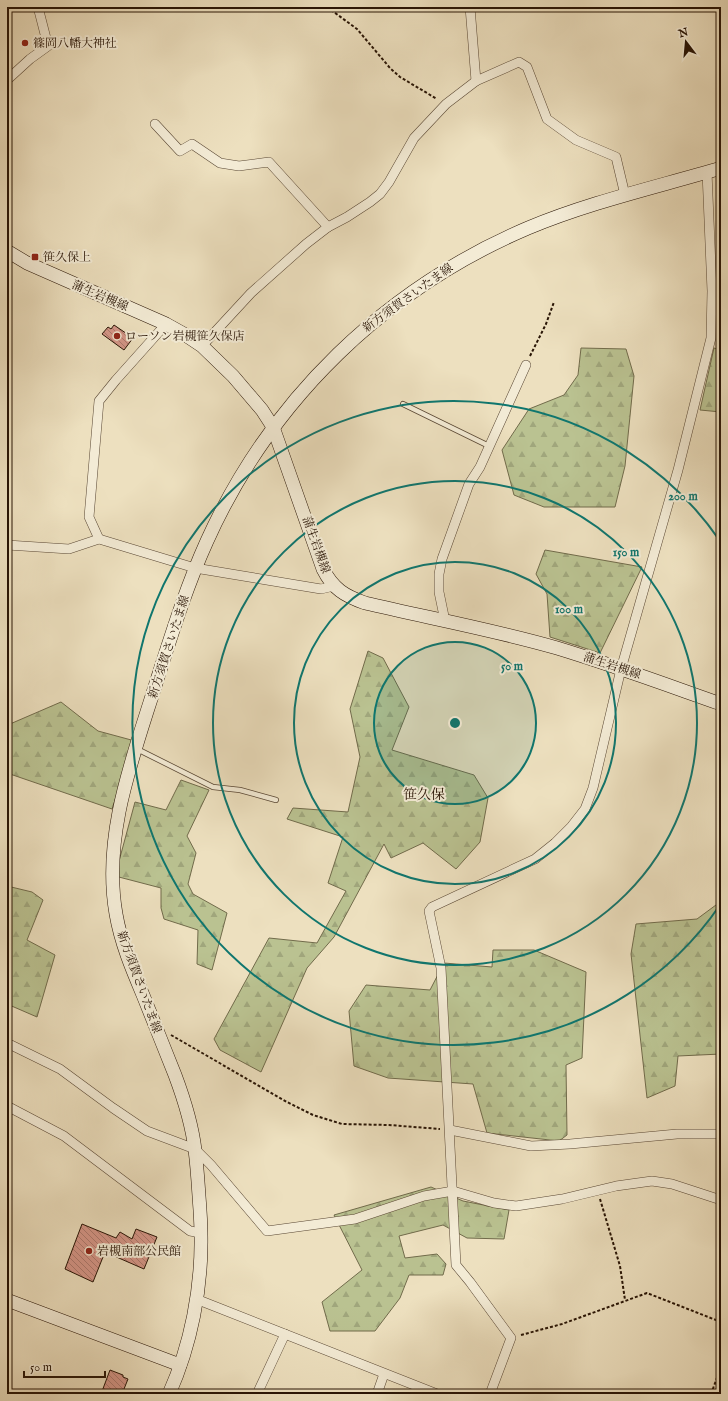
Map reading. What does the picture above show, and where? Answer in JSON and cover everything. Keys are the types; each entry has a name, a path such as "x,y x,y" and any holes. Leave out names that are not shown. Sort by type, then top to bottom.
{"main road":[{"name":"新方須賀さいたま線","path":"169,1394 180,1366 196,1299 201,1233 195,1149 185,1106 176,1078 121,938 112,887 115,830 130,766 174,627 195,568 218,516 236,484 273,427 308,384 352,340 380,316 434,276 466,258 531,227 587,207 721,168"},
{"name":"蒲生岩槻線","path":"7,251 27,263 166,324 202,346 233,376 262,410 273,427 323,569 328,579 334,586 347,596 366,603 557,648 721,704"},
{"path":"7,1300 180,1366"}],"street":[{"path":"7,80 30,59 48,46 38,7"},
{"path":"470,7 476,81"},
{"path":"202,346 251,293 306,244 328,227 347,217 380,194 389,182 414,138 448,103 476,81 519,62 527,68 547,119 576,140 616,156 625,196"},
{"path":"155,124 180,151 192,144 220,163 240,166 269,162 328,227"},
{"path":"490,1394 511,1338 456,1265 441,968 429,911 432,907 535,859 555,844 585,809 593,788 622,669 678,470 711,338 712,292 707,172"},
{"path":"99,539 89,517 99,401 166,324"},
{"path":"445,621 439,592 439,574 442,559 469,484 480,467 526,365"},
{"path":"7,545 69,549 99,539 195,568 320,589 334,586"},
{"path":"7,1043 60,1069 147,1131 195,1149 211,1165 268,1231 355,1219 424,1196 453,1191 494,1202 516,1206 562,1199 616,1186 652,1181 672,1184 721,1200"},
{"path":"7,1106 64,1136 190,1231 201,1233"},
{"path":"450,1130 531,1146 570,1144 677,1134 721,1134"},
{"path":"196,1299 437,1394"},
{"path":"257,1394 285,1334"},
{"path":"377,1394 384,1374"}],"lane":[{"path":"404,404 489,446"},
{"path":"136,748 213,787 240,790 276,800"}],"path":[{"path":"327,7 357,29 390,68 400,77 436,98 448,103"},
{"path":"526,365 546,324 554,302"},
{"path":"155,1025 267,1091 313,1115 342,1124 450,1130"},
{"path":"597,1190 620,1266 625,1300"},
{"path":"511,1338 562,1324 647,1293 721,1322"},
{"path":"711,1394 721,1367"}],"green space":[{"path":"581,348 626,349 634,376 625,466 615,507 544,507 514,495 502,450 529,409 564,395 578,375"},
{"path":"714,348 721,350 721,412 700,410"},
{"path":"545,550 642,567 600,653 550,637 547,594 536,574"},
{"path":"368,651 383,658 409,707 392,750 474,775 488,798 480,842 456,869 423,843 391,858 384,844 334,937 307,968 261,1072 220,1050 214,1039 269,938 317,943 346,891 328,883 343,837 287,819 293,808 348,812 360,757 350,709"},
{"path":"61,702 98,731 135,741 112,809 7,773 7,733 10,724"},
{"path":"181,780 209,790 187,836 196,853 188,884 193,894 227,913 212,970 197,964 198,930 164,919 161,908 161,888 115,876 135,802 166,810"},
{"path":"7,886 32,892 43,900 27,940 55,955 37,1017 7,1004"},
{"path":"720,902 721,1054 678,1056 675,1086 647,1098 631,954 636,924 697,919"},
{"path":"493,950 534,950 586,972 582,1058 566,1065 567,1135 559,1141 487,1133 473,1084 388,1078 354,1066 349,1011 366,985 430,990 444,963 492,967"},
{"path":"431,1187 463,1201 509,1210 504,1239 467,1238 443,1225 399,1236 405,1258 437,1254 446,1264 443,1275 409,1275 400,1298 375,1331 330,1331 322,1302 362,1270 334,1215"}],"building":[{"path":"114,325 133,338 124,350 102,334 108,327 111,329"},
{"path":"82,1224 116,1238 120,1232 132,1239 136,1229 157,1237 144,1269 105,1252 93,1282 65,1269"},
{"path":"110,1370 123,1375 123,1377 128,1379 122,1394 101,1394"}],"place":[{"name":"篠岡八幡大神社","path":"25,43"},
{"name":"笹久保上","path":"35,257"},
{"name":"ローソン岩槻笹久保店","path":"117,336"},
{"name":"岩槻南部公民館","path":"89,1251"}],"district":[{"name":"笹久保","path":"424,795"}]}
